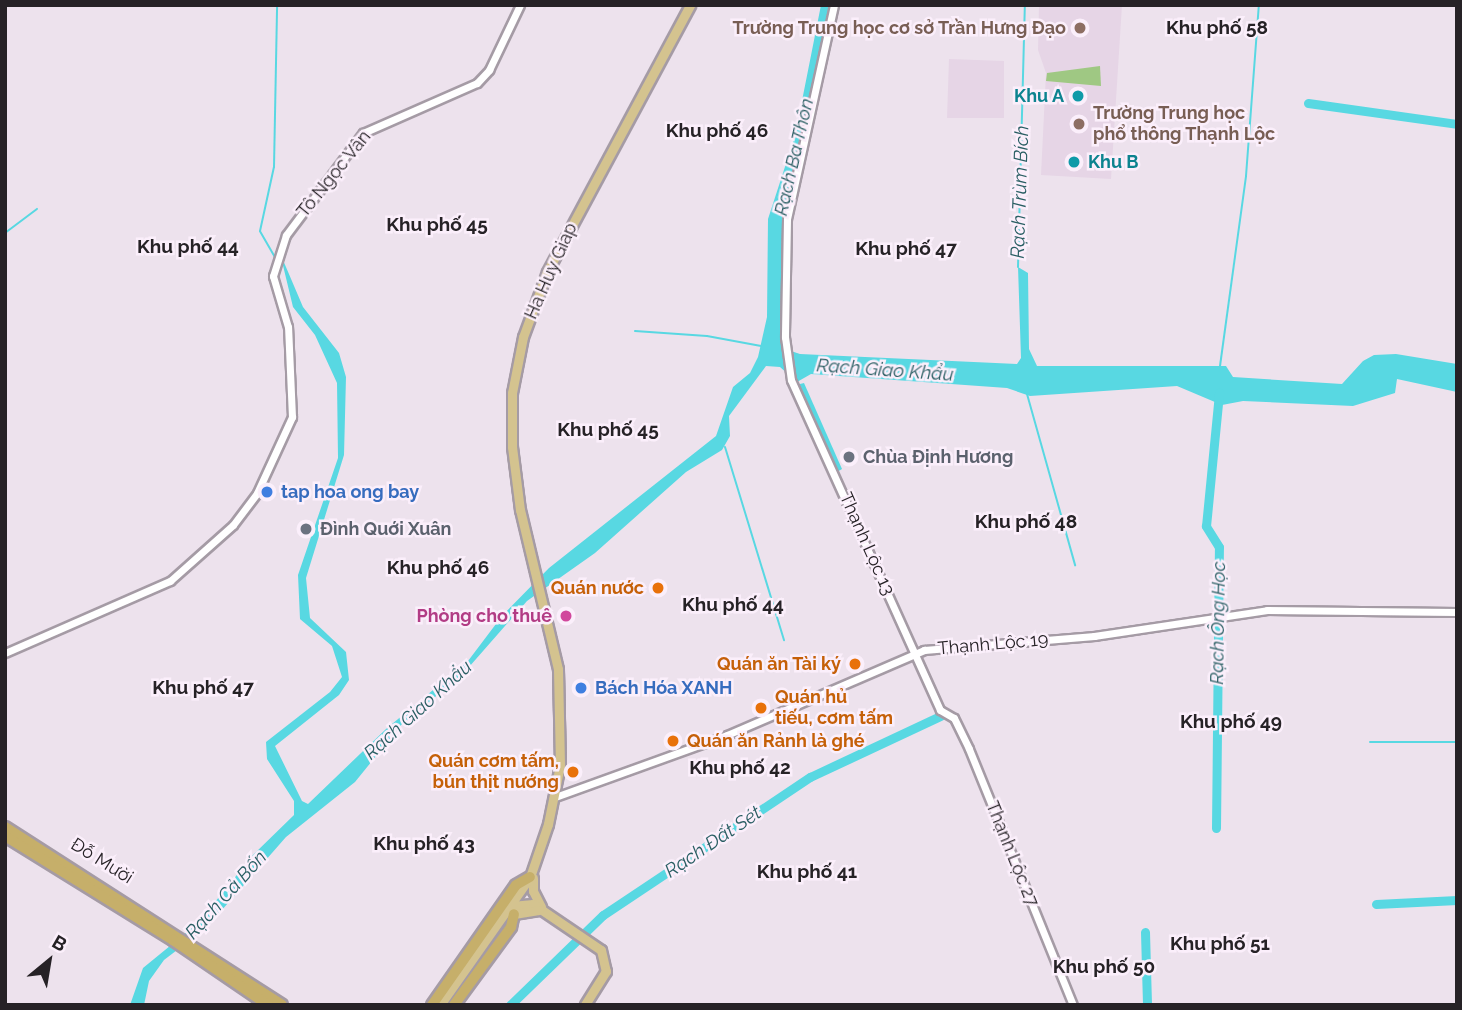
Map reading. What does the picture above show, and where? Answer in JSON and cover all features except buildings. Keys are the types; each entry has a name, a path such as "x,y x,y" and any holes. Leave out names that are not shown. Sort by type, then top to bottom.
{"highway":[{"name":"Đỗ Mười","path":"5,820 176,937"},
{"name":"Đỗ Mười","path":"5,827 176,937"},
{"name":"Đỗ Mười","path":"5,836 57,871"},
{"name":"Đỗ Mười","path":"5,843 176,937"},
{"path":"432,1005 516,886 530,876"},
{"path":"454,1005 511,927 512,910"},
{"path":"176,937 265,1003 282,1005"}],"main road":[{"name":"Ha Huy Giap","path":"555,797 562,704 512,447 512,393 523,337 547,272 690,5"},
{"path":"512,910 521,902 555,797"},
{"path":"447,1005 512,910 530,876"},
{"path":"530,876 533,891 545,911"},
{"path":"521,902 545,911 589,939 604,955 607,965 585,1005"},
{"path":"512,910 545,911"},
{"path":"440,1005 498,931"}],"street":[{"name":"Tô Ngọc Vân","path":"5,653 180,574 218,542 257,493 282,443 293,408 288,327 273,269 277,253 310,201 363,133 477,83 489,69 520,5"},
{"name":"Thạnh Lộc 13","path":"834,5 787,219 786,344 791,380 940,710"},
{"name":"Thạnh Lộc 19","path":"555,797 726,736 916,653 1298,609 1457,612"},
{"name":"Thạnh Lộc 27","path":"940,710 954,718 969,749 1073,1005"}],"shaded area":[{"name":"Trường Trung học phổ thông Thạnh Lộc","path":"1039,5 1122,5 1111,179 1041,175 1046,73 1038,50"},
{"path":"949,59 1004,61 1004,118 947,118"}],"green space":[{"path":"1100,66 1101,86 1046,81 1047,73"}],"water":[{"path":"821,5 829,5 783,224 785,349 800,354 1017,364 1021,358 1018,267 1028,273 1029,349 1037,366 1226,366 1233,377 1342,384 1363,361 1374,355 1396,354 1457,364 1457,392 1397,379 1395,393 1353,406 1243,401 1222,405 1177,386 1030,396 1007,388 811,374 797,382 780,367 766,366 729,416 730,436 722,450 686,472 595,553 527,601 462,675 402,724 355,782 286,837 206,928 164,960 149,981 144,1005 130,1005 143,968 198,923 253,855 294,815 294,801 267,759 266,742 330,692 342,677 332,646 300,619 298,575 338,458 337,383 315,335 293,307 280,253 303,307 339,353 346,377 344,455 306,578 310,618 346,652 349,680 339,695 275,746 302,801 308,804 386,729 468,661 502,616 549,568 716,436 733,387 750,373 758,357 767,317 768,219 795,136"},
{"path":"804,383 842,469 837,472 796,385"}],"waterway":[{"path":"276,259 260,231 274,167 277,5"},
{"name":"Rạch Trùm Bích","path":"1018,267 1025,5"},
{"path":"1220,366 1246,176 1259,5"},
{"path":"1308,103 1457,124"},
{"path":"5,233 37,209"},
{"path":"5,298 5,319"},
{"path":"635,331 707,336 761,346"},
{"name":"Rạch Ông Học","path":"1216,828 1219,547 1206,526 1219,393"},
{"path":"1027,394 1075,565"},
{"path":"725,447 784,640"},
{"name":"Rạch Đất Sét","path":"510,1005 603,915 810,777 940,716"},
{"path":"1370,742 1457,742"},
{"path":"1376,904 1457,900"},
{"path":"1145,932 1147,1005"}],"place":[{"name":"Trường Trung học cơ sở Trần Hưng Đạo","path":"1080,28"},
{"name":"Khu A","path":"1078,96"},
{"name":"Trường Trung học phổ thông Thạnh Lộc","path":"1079,124"},
{"name":"Khu B","path":"1074,162"},
{"name":"Chùa Định Hương","path":"849,457"},
{"name":"tap hoa ong bay","path":"267,492"},
{"name":"Đình Quới Xuân","path":"306,529"},
{"name":"Quán nước","path":"658,588"},
{"name":"Phòng cho thuê","path":"566,616"},
{"name":"Quán ăn Tài ký","path":"855,664"},
{"name":"Bách Hóa XANH","path":"581,688"},
{"name":"Quán hủ tiếu, cơm tấm","path":"761,708"},
{"name":"Quán ăn Rảnh là ghé","path":"673,741"},
{"name":"Quán cơm tấm, bún thịt nướng","path":"573,772"}],"district":[{"name":"Khu phố 58","path":"1217,28"},
{"name":"Khu phố 46","path":"717,131"},
{"name":"Khu phố 45","path":"437,225"},
{"name":"Khu phố 44","path":"188,247"},
{"name":"Khu phố 47","path":"906,249"},
{"name":"Khu phố 45","path":"608,430"},
{"name":"Khu phố 48","path":"1026,522"},
{"name":"Khu phố 46","path":"438,568"},
{"name":"Khu phố 44","path":"733,605"},
{"name":"Khu phố 47","path":"203,688"},
{"name":"Khu phố 49","path":"1231,722"},
{"name":"Khu phố 42","path":"740,768"},
{"name":"Khu phố 43","path":"424,844"},
{"name":"Khu phố 41","path":"807,872"},
{"name":"Khu phố 51","path":"1220,944"},
{"name":"Khu phố 50","path":"1104,967"}],"water label":[{"name":"Rạch Ba Thôn","path":"794,157"},
{"name":"Rạch Giao Khẩu","path":"885,370"},
{"name":"Rạch Giao Khẩu","path":"418,710"},
{"name":"Rạch Cả Bốn","path":"226,895"}]}
